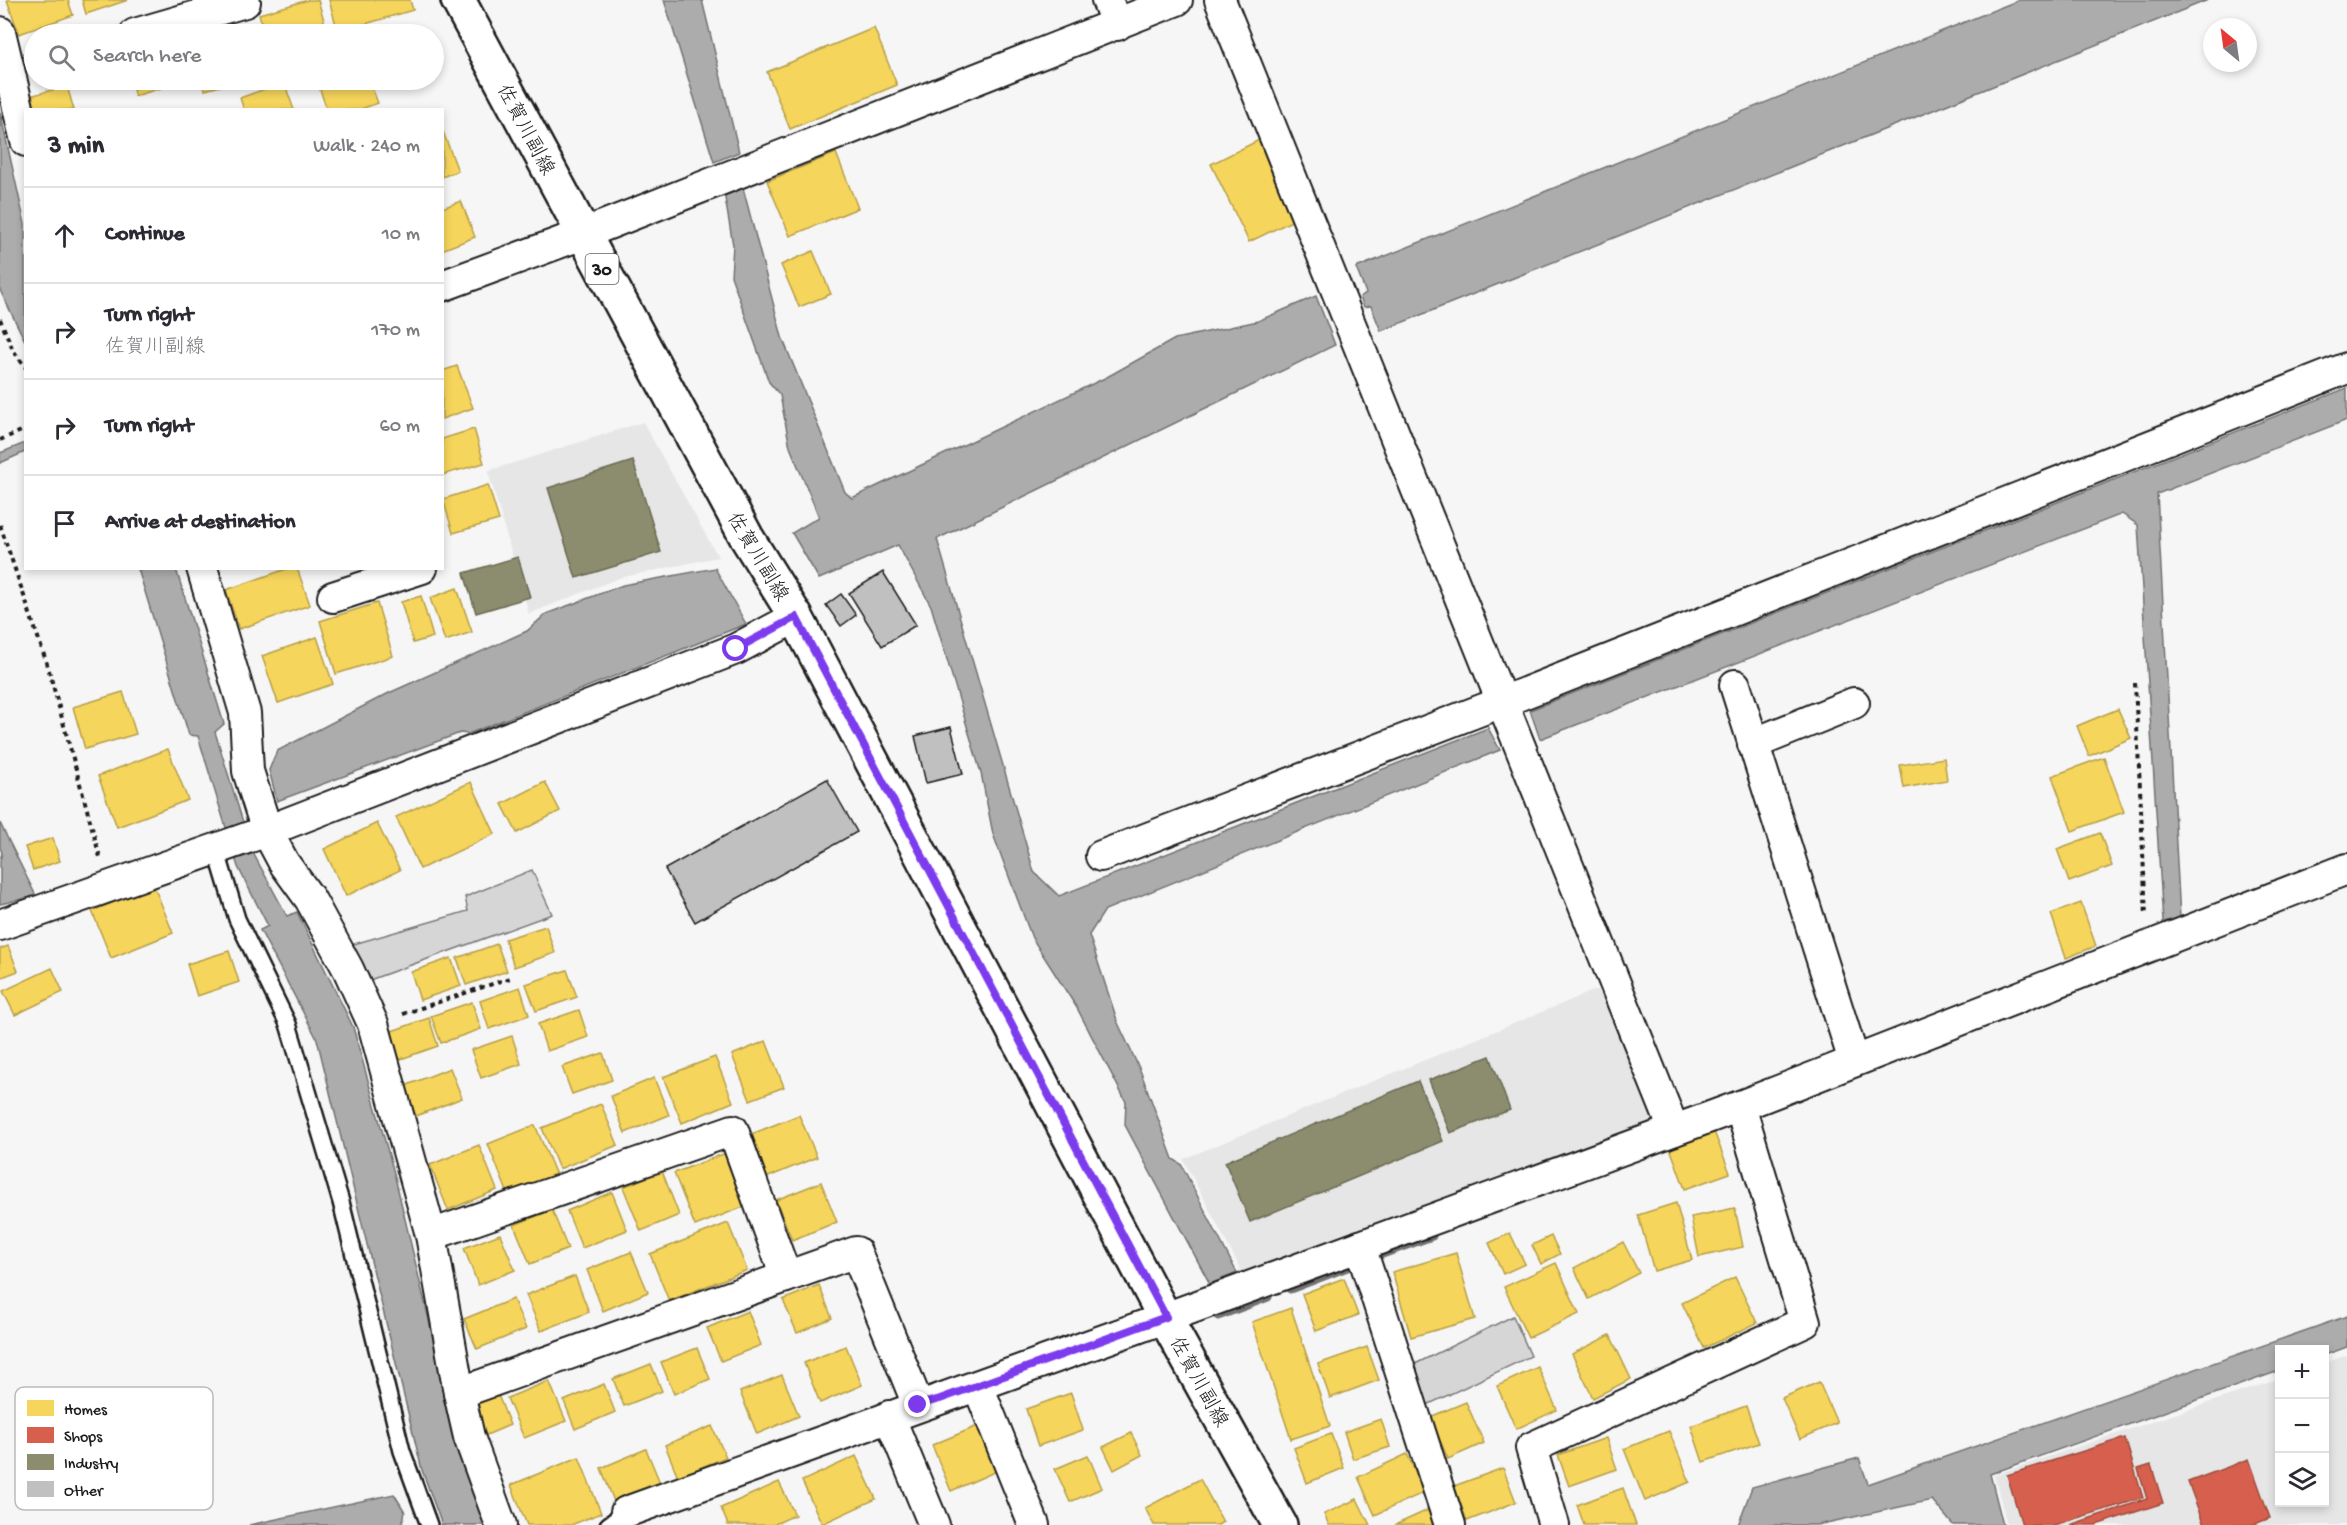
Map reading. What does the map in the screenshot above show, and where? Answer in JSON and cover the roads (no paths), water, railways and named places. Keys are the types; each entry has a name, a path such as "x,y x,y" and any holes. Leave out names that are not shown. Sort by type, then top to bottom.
{"main road":[{"name":"佐賀川副線","path":"458,0 747,538 796,617 1166,1317 1280,1525"}],"street":[{"path":"444,285 584,234 1112,13 1177,0"},
{"path":"1220,0 1674,1130"},
{"path":"169,24 245,2"},
{"path":"0,32 22,67 24,108"},
{"path":"1101,856 1502,702 2347,368"},
{"path":"202,570 245,713 248,771 264,832 310,899 348,969 373,1024 431,1234 469,1437 501,1525"},
{"path":"333,597 416,570"},
{"path":"0,925 264,832 736,649 796,617"},
{"path":"1735,685 1854,1061"},
{"path":"1753,744 1854,704"},
{"path":"617,1519 918,1405 978,1386 1740,1106 2347,869"},
{"path":"1554,1525 1531,1448 1805,1322 1740,1106"},
{"path":"431,1234 733,1131 786,1277"},
{"path":"1360,1246 1450,1525"},
{"path":"459,1393 856,1252 918,1405"},
{"path":"978,1386 1034,1525"},
{"path":"889,1416 934,1525"}],"lane":[{"path":"220,847 237,919 288,1024 341,1202 402,1451 429,1525"}],"waterway":[{"path":"1374,1257 1432,1236"},
{"path":"1290,1289 1350,1266"},
{"path":"1218,1316 1268,1297"}]}
